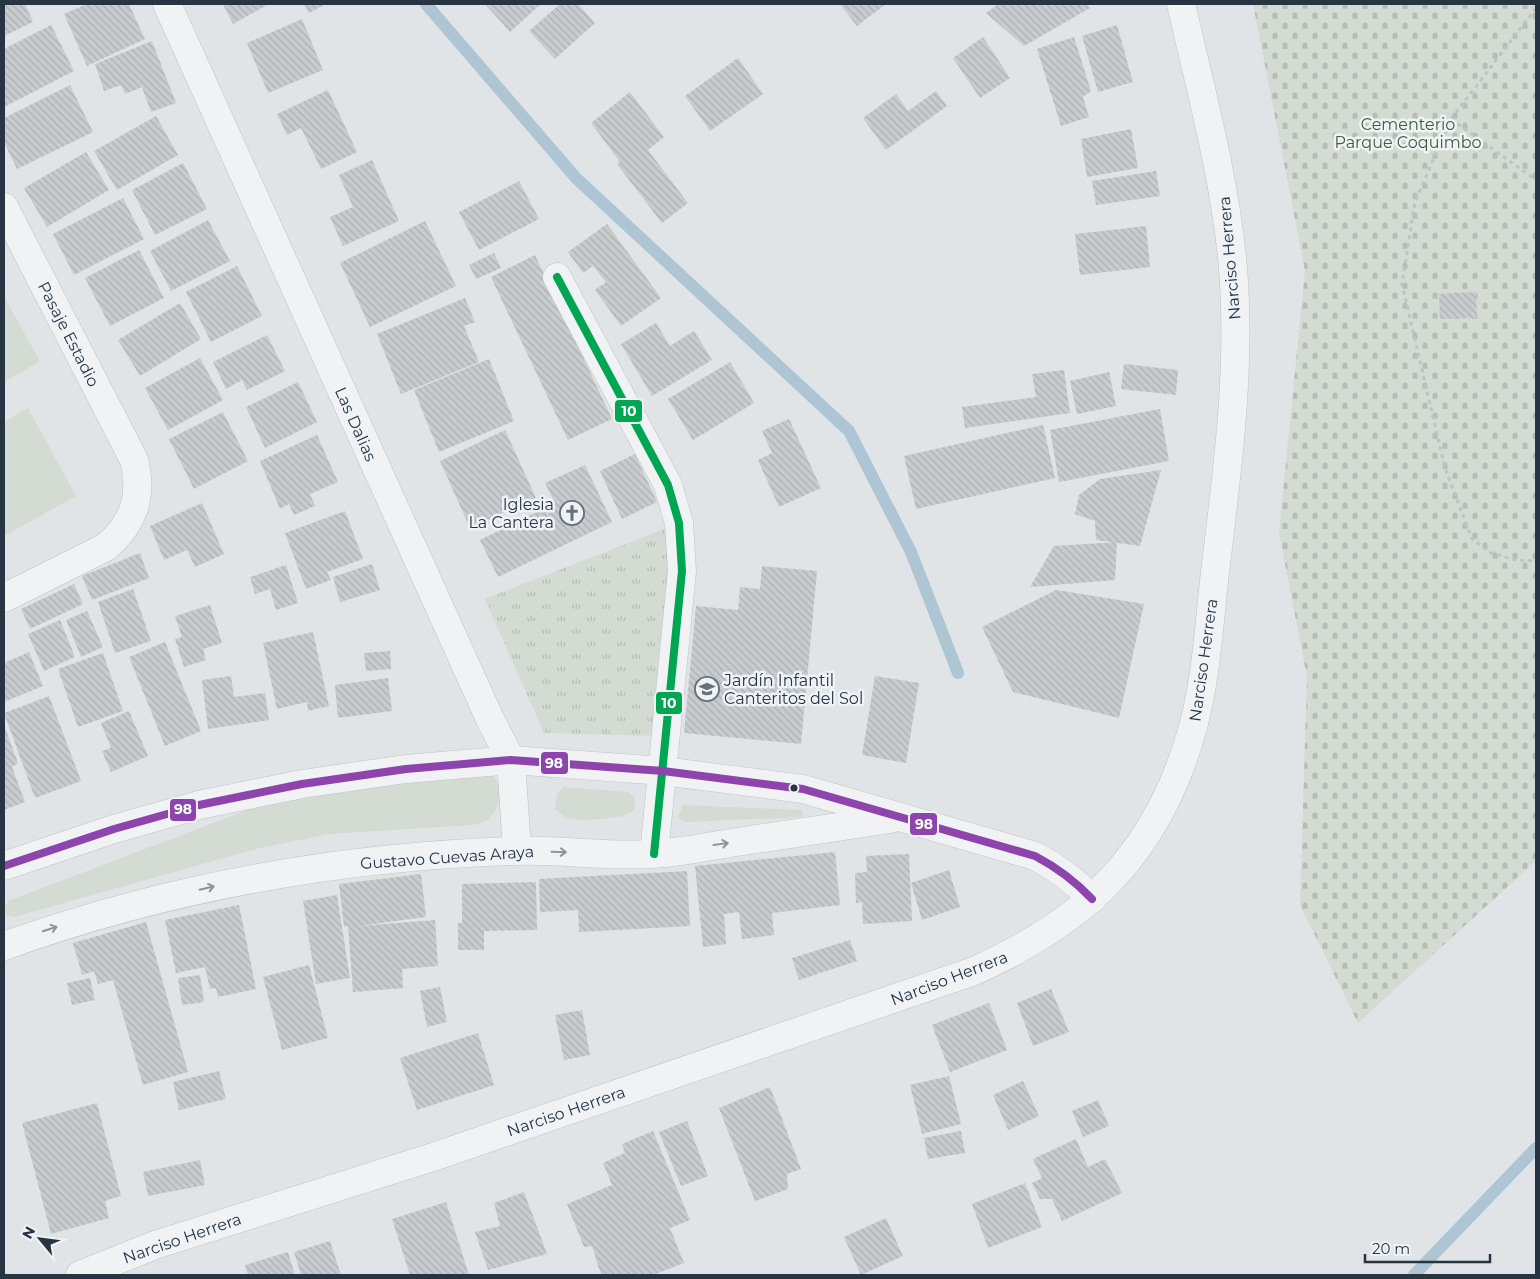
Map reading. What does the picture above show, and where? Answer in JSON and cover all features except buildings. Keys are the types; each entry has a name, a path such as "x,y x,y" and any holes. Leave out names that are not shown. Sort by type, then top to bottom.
{"street":[{"name":"Las Dalias","path":"167,4 482,701 511,760 517,850"},
{"name":"Narciso Herrera","path":"80,1275 155,1245 442,1154 974,971 1016,953 1056,928 1092,899 1134,854 1158,816 1178,775 1192,732 1201,688 1229,456 1235,375 1233,269 1226,210 1215,152 1181,4"},
{"name":"Pasaje Estadio","path":"4,207 134,460 138,475 136,504 130,521 119,536 106,547 4,598"},
{"path":"557,277 668,484 679,523 682,571 654,854"},
{"name":"Gustavo Cuevas Araya","path":"4,866 133,824 199,806 293,786 406,769 511,760 663,771 803,789 1035,856 1056,867 1075,881 1092,899"},
{"name":"Gustavo Cuevas Araya","path":"4,946 51,929 134,905 227,884 302,870 373,860 517,850 654,854 899,818"}],"path":[{"path":"1536,8 1451,119 1415,202 1402,284 1445,468 1472,540 1491,553 1516,560 1536,561"},
{"path":"1451,119 1536,180"}],"green space":[{"name":"Cementerio Parque Coquimbo","path":"1253,4 1536,4 1536,861 1358,1023 1300,905 1307,677 1279,533 1305,271"},
{"path":"4,297 40,361 4,382"},
{"path":"28,408 76,496 4,536 4,422"},
{"path":"669,527 669,589 655,736 544,733 485,599"},
{"path":"487,770 497,783 500,795 499,801 489,820 473,825 329,834 260,848 14,917 6,915 4,909 8,901 266,803"},
{"path":"563,787 628,792 635,798 634,808 633,811 627,814 611,818 577,820 569,818 555,809 557,794"},
{"path":"683,805 802,810 803,814 802,817 685,822 678,817"}],"waterway":[{"path":"426,4 576,178 849,431 911,552 958,673"},
{"path":"1414,1275 1536,1148"}],"transit line":[{"name":"10","path":"557,277 668,485 679,523 682,571 654,854"},
{"name":"98","path":"4,866 114,829 199,805 302,784 406,769 511,760 663,771 803,789 1035,856 1066,875 1092,899"}],"place":[{"name":"Iglesia La Cantera","path":"572,513"},
{"name":"Jardín Infantil Canteritos del Sol","path":"707,689"}]}
